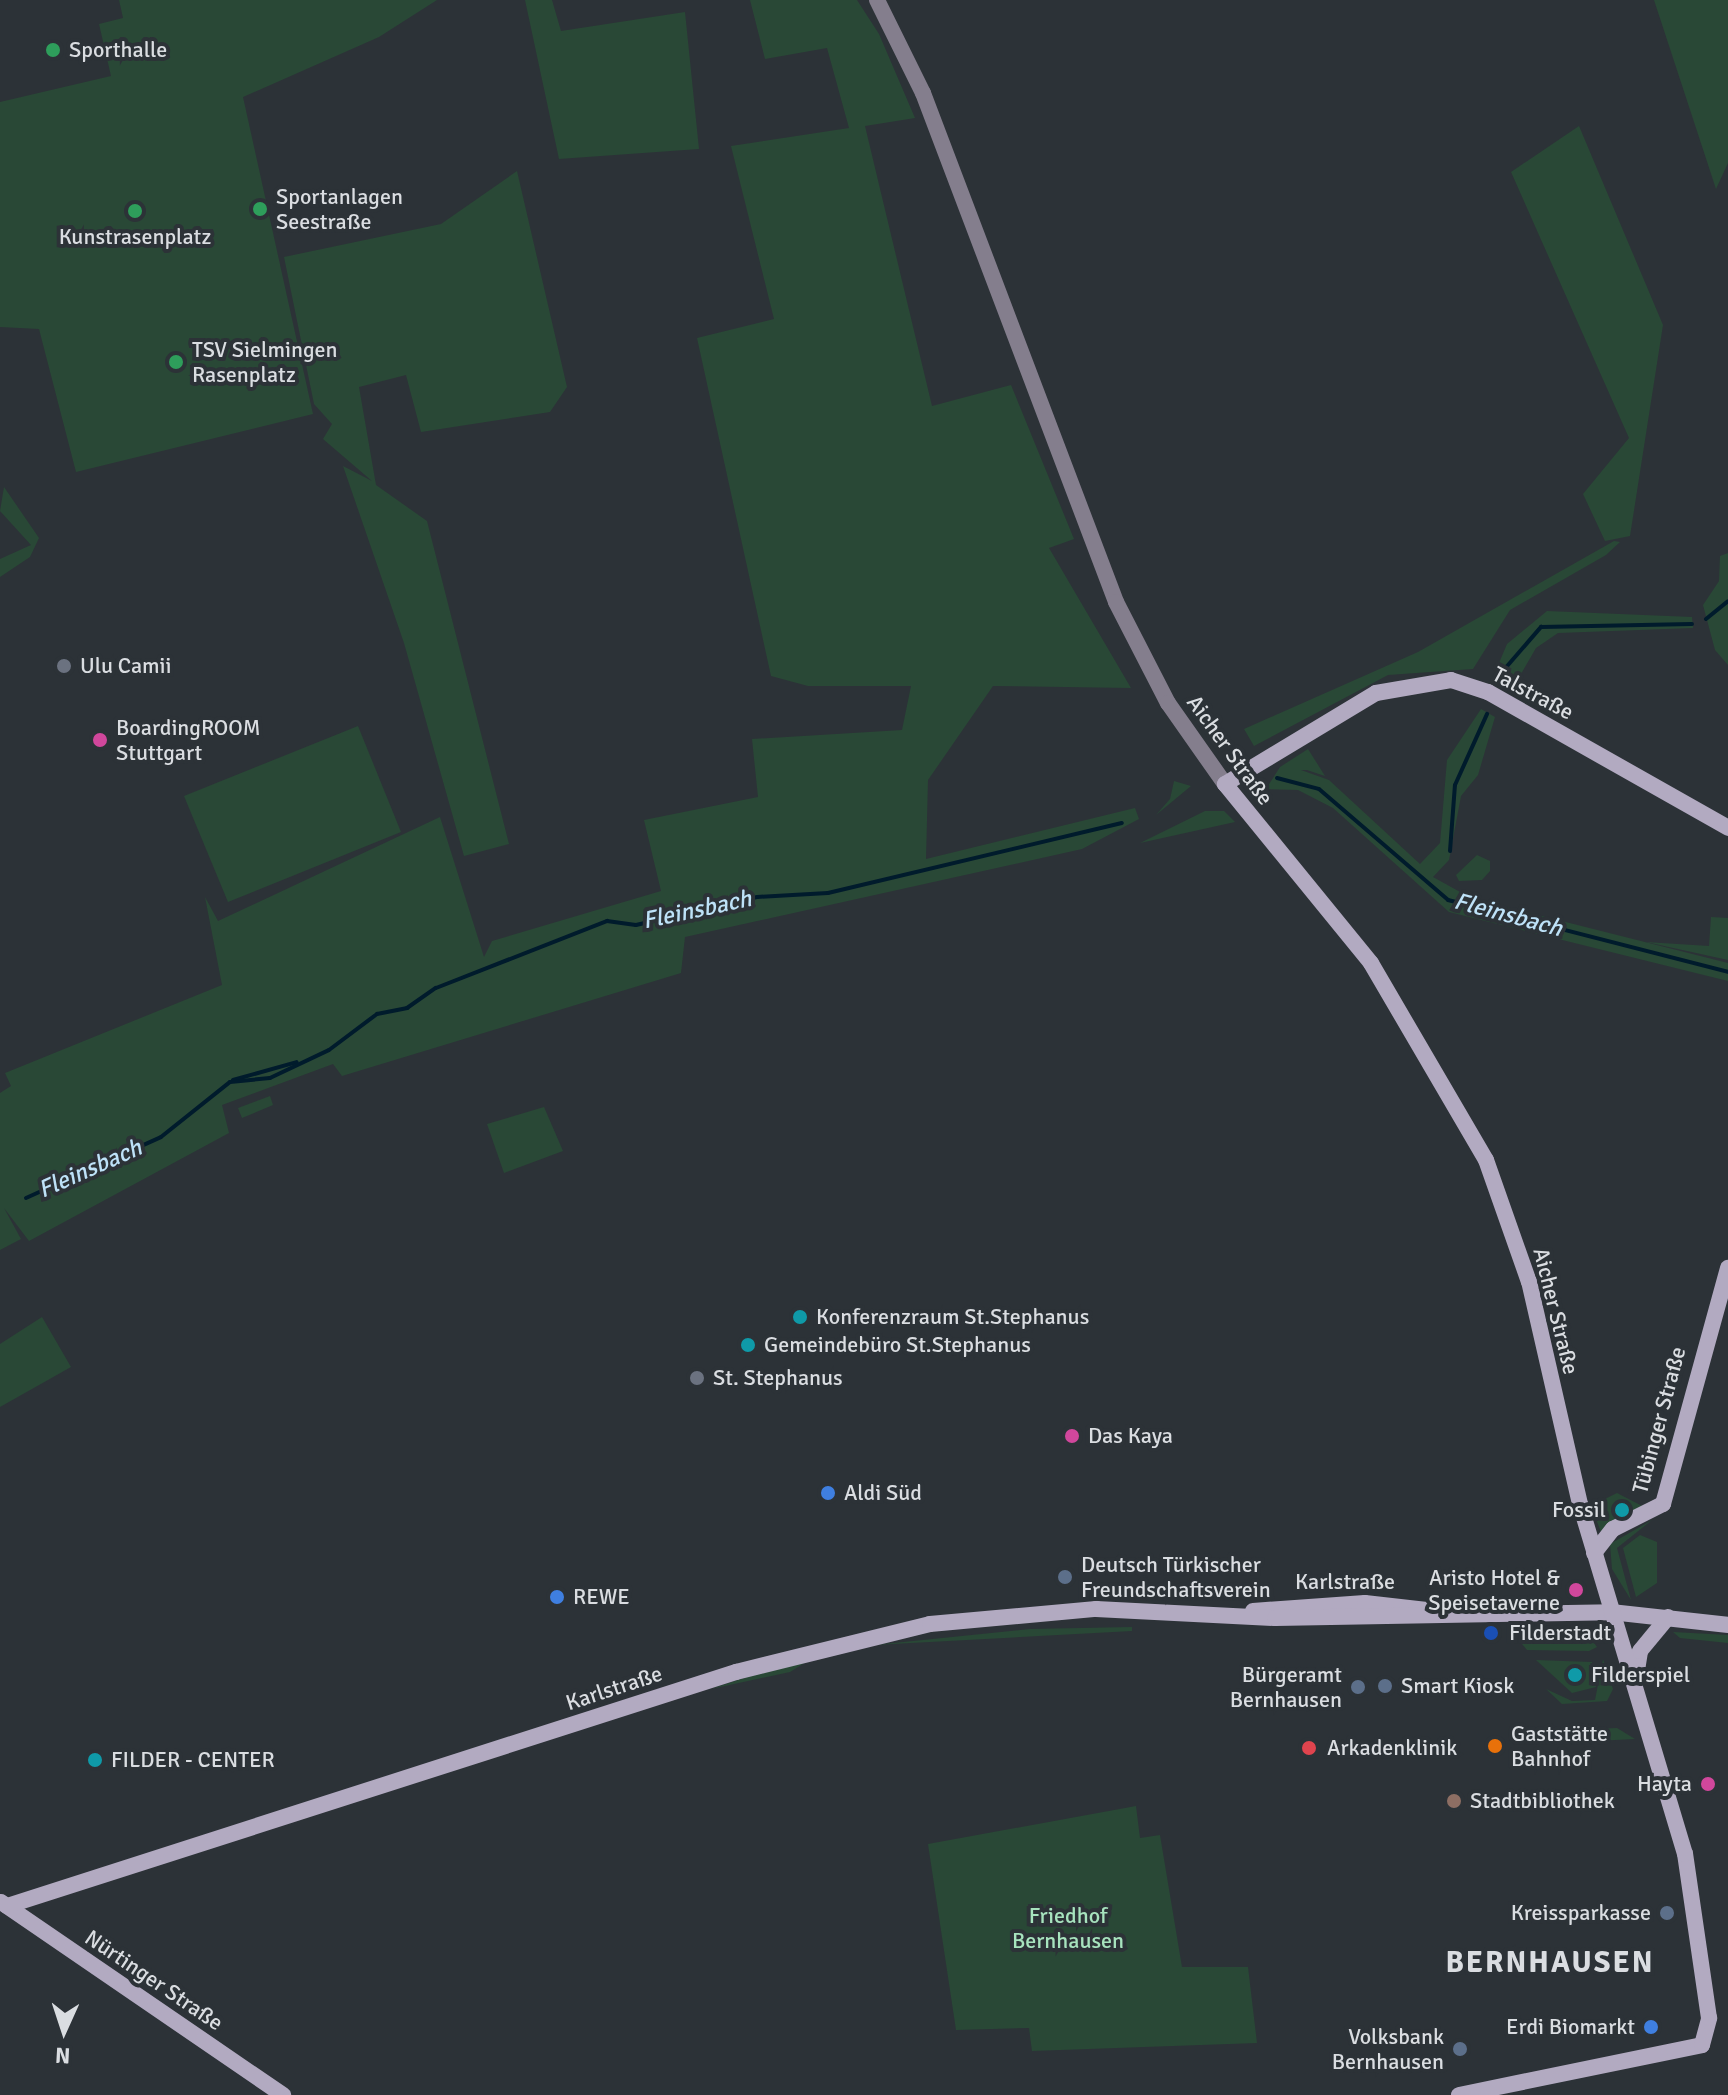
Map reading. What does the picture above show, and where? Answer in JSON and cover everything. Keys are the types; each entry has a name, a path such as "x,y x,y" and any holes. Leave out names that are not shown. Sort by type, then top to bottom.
{"main road":[{"name":"Talstraße","path":"1225,784 1376,693 1451,680 1488,692 1728,828"},
{"name":"Aicher Straße","path":"1225,784 1371,963 1473,1134 1529,1282 1594,1553 1685,1854 1709,2018 1705,2040 1688,2052 1459,2095"},
{"name":"Tübinger Straße","path":"1594,1553 1613,1529 1663,1504 1728,1268"},
{"name":"Karlstraße","path":"4,1904 830,1646 1025,1612 1611,1612 1728,1625"},
{"path":"1635,1688 1640,1651 1668,1617"},
{"name":"Nürtinger Straße","path":"4,1904 283,2095"}],"street":[{"name":"Aicher Straße","path":"877,0 918,82 1116,602 1156,681 1225,784"}],"green space":[{"path":"119,0 437,0 379,37 243,97 313,414 76,472 39,329 0,327 0,102 111,76 99,24 123,18"},
{"path":"525,0 552,0 561,31 685,12 699,149 559,159"},
{"path":"750,0 857,0 879,34 915,118 865,126 932,406 1011,385 1074,539 1049,548 1131,688 993,686 928,780 926,859 1135,808 1139,819 1082,849 685,937 681,973 342,1076 333,1064 222,1105 229,1133 29,1241 4,1208 21,1239 0,1250 0,1093 11,1086 5,1073 222,985 205,897 218,921 440,817 484,957 492,941 661,891 644,820 758,797 752,739 902,730 911,686 808,686 771,676 697,338 774,319 731,146 849,128 827,48 765,59"},
{"path":"1654,0 1728,0 1728,163 1716,189"},
{"path":"1579,126 1663,325 1630,536 1605,541 1583,494 1629,438 1511,172"},
{"path":"517,171 567,387 550,412 421,432 406,375 359,387 376,485 427,521 509,844 464,856 404,643 343,466 372,481 323,439 332,424 314,404 284,257 441,224"},
{"path":"4,487 39,538 30,557 0,577 0,559 31,545 0,511"},
{"path":"1614,541 1620,542 1606,555 1510,610 1473,669 1388,675 1254,746 1244,729 1418,652"},
{"path":"1728,553 1728,665 1715,650 1703,605 1719,581 1720,556"},
{"path":"1547,611 1692,617 1693,628 1558,633 1536,648 1514,686 1494,675 1507,644"},
{"path":"1481,709 1495,717 1478,775 1461,796 1449,860 1433,877 1471,898 1728,963 1728,981 1449,912 1333,808 1298,790 1266,789 1280,767 1308,749 1325,776 1301,770 1329,780 1420,864 1440,843 1447,760"},
{"path":"358,726 401,832 228,902 184,796"},
{"path":"1174,781 1191,786 1156,815 1170,799"},
{"path":"1205,811 1224,811 1235,822 1140,843"},
{"path":"1477,855 1490,861 1490,871 1482,880 1459,881 1456,875"},
{"path":"1711,917 1728,918 1728,960 1646,942 1709,946"},
{"path":"270,1096 273,1105 242,1118 238,1108"},
{"path":"544,1107 563,1151 504,1173 487,1124"},
{"path":"42,1317 71,1367 0,1407 0,1344"},
{"path":"1617,1493 1648,1509 1601,1532 1591,1506"},
{"path":"1652,1520 1617,1548 1631,1600 1612,1569 1610,1544"},
{"path":"1640,1535 1657,1542 1657,1583 1636,1597 1623,1548"},
{"path":"1132,1627 1132,1631 874,1645 1030,1629"},
{"path":"1673,1632 1728,1635 1728,1643 1680,1638"},
{"path":"1589,1636 1597,1647 1589,1651 1527,1650 1522,1644 1583,1644"},
{"path":"811,1659 790,1672 711,1689 741,1679"},
{"path":"1603,1659 1613,1689 1607,1701 1562,1704 1546,1689 1572,1701 1595,1700"},
{"path":"1536,1660 1592,1662 1596,1687 1572,1693"},
{"path":"1617,1728 1635,1739 1596,1741 1596,1729"},
{"name":"Friedhof Bernhausen","path":"1136,1806 1140,1838 1160,1835 1182,1967 1248,1967 1257,2043 1032,2051 1029,2028 956,2030 928,1844"}],"waterway":[{"path":"1706,619 1728,601"},
{"path":"1502,672 1541,627 1692,624"},
{"path":"1450,851 1455,785 1487,714"},
{"name":"Fleinsbach","path":"1277,778 1319,789 1448,900 1728,972"},
{"name":"Fleinsbach","path":"26,1198 161,1137 230,1082 270,1078 329,1050 377,1014 407,1008 436,988 607,921 636,925 757,897 828,893 1122,823"},
{"name":"Fleinsbach","path":"233,1080 297,1062"}],"place":[{"name":"Sporthalle","path":"53,50"},
{"name":"Sportanlagen Seestraße","path":"260,209"},
{"name":"Kunstrasenplatz","path":"135,211"},
{"name":"TSV Sielmingen Rasenplatz","path":"176,362"},
{"name":"Ulu Camii","path":"64,666"},
{"name":"BoardingROOM Stuttgart","path":"100,740"},
{"name":"Konferenzraum St.Stephanus","path":"800,1317"},
{"name":"Gemeindebüro St.Stephanus","path":"748,1345"},
{"name":"St. Stephanus","path":"697,1378"},
{"name":"Das Kaya","path":"1072,1436"},
{"name":"Aldi Süd","path":"828,1493"},
{"name":"Fossil","path":"1622,1510"},
{"name":"Deutsch Türkischer Freundschaftsverein","path":"1065,1577"},
{"name":"Aristo Hotel & Speisetaverne","path":"1576,1590"},
{"name":"REWE","path":"557,1597"},
{"name":"Filderstadt","path":"1491,1633"},
{"name":"Filderspiel","path":"1575,1675"},
{"name":"Smart Kiosk","path":"1385,1686"},
{"name":"Bürgeramt Bernhausen","path":"1358,1687"},
{"name":"Gaststätte Bahnhof","path":"1495,1746"},
{"name":"Arkadenklinik","path":"1309,1748"},
{"name":"FILDER - CENTER","path":"95,1760"},
{"name":"Hayta","path":"1708,1784"},
{"name":"Stadtbibliothek","path":"1454,1801"},
{"name":"Kreissparkasse","path":"1667,1913"},
{"name":"Erdi Biomarkt","path":"1651,2027"},
{"name":"Volksbank Bernhausen","path":"1460,2049"}],"district":[{"name":"BERNHAUSEN","path":"1550,1963"}]}
